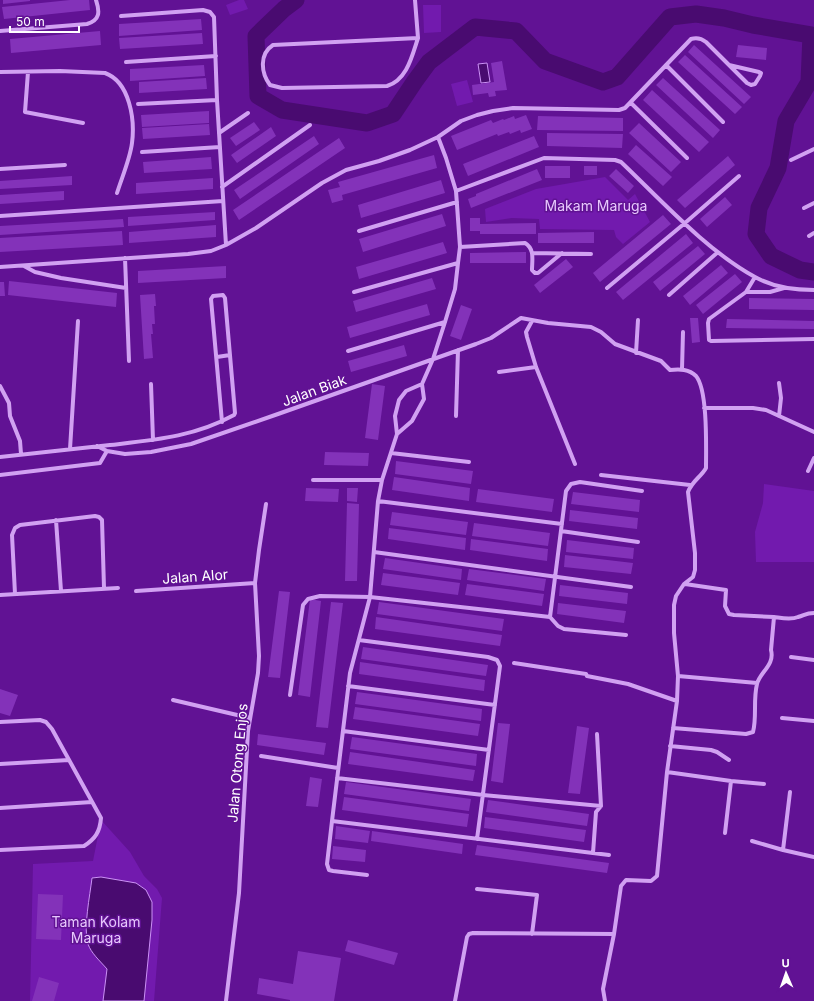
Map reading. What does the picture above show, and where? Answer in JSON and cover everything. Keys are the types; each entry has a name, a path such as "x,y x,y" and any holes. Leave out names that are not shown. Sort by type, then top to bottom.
{"street":[{"path":"0,32 87,24 93,22 97,18 98,12 96,0"},
{"path":"415,0 418,38 407,68 399,80 394,84 386,86 282,88 270,85 264,74 263,56 267,49 273,45 418,38"},
{"path":"120,16 203,10 210,12 214,17 217,100 226,245"},
{"path":"0,267 188,254 211,251 226,245 256,228 322,183 346,170 380,161 410,150 438,137 461,121 493,111 512,108 619,110 625,108 691,38 698,38 706,42 729,65 747,83 751,85 755,84 761,74 759,72 729,65"},
{"path":"126,62 216,56"},
{"path":"666,65 723,122"},
{"path":"0,72 60,71 105,73 111,75 118,81 126,94 133,120 132,143 117,193"},
{"path":"28,72 25,112 83,123"},
{"path":"138,104 217,100"},
{"path":"631,103 687,158"},
{"path":"219,133 248,113"},
{"path":"222,187 310,125"},
{"path":"397,434 412,421 424,399 422,384 433,359 454,289 458,263 460,247 456,191 438,137"},
{"path":"142,152 220,147"},
{"path":"791,160 814,149"},
{"path":"456,191 544,158 609,159 621,162 718,252 755,278 785,288 814,290"},
{"path":"0,169 65,165"},
{"path":"607,288 686,223 739,176"},
{"path":"0,216 223,201"},
{"path":"359,231 457,202"},
{"path":"804,208 814,203"},
{"path":"809,236 814,234"},
{"path":"460,247 525,243 529,246 532,252 532,270 535,273 538,273 562,253"},
{"path":"532,252 591,254"},
{"path":"669,295 718,252"},
{"path":"125,258 129,362"},
{"path":"354,292 458,263"},
{"path":"24,266 35,272 61,278 126,288"},
{"path":"755,278 746,292 709,319 708,337 711,342 814,339"},
{"path":"746,292 770,292 785,288"},
{"path":"0,457 153,440 184,435 222,422 233,416 235,414 225,296 223,295 213,296 211,299 222,422"},
{"name":"Jalan Biak","path":"97,446 107,452 125,454 191,444 491,338 521,318 532,321"},
{"path":"636,353 638,320"},
{"path":"575,464 536,367 526,337 526,332 532,321 591,327 601,332 615,344 661,361 670,370 682,369 694,374 700,382 704,408 706,468 690,485 688,492 695,553 693,577 684,584 676,596 674,605 674,633 678,676 677,701 667,772 657,876 651,881 629,880 622,883 604,989 605,1001 612,1001"},
{"path":"70,449 78,322"},
{"path":"348,351 444,322"},
{"path":"682,332 682,369"},
{"path":"456,416 458,350"},
{"path":"216,357 230,355"},
{"path":"499,372 536,367"},
{"path":"779,383 781,398 779,416"},
{"path":"151,384 153,440"},
{"path":"367,875 333,872 329,870 327,864 350,673 370,598 378,501 382,480 397,434 394,416 399,400 406,391 422,384"},
{"path":"0,386 9,403 10,416 20,441 22,454"},
{"path":"704,408 753,408 766,410 814,432"},
{"path":"0,475 100,463 107,452"},
{"path":"391,453 469,462"},
{"path":"808,471 814,458"},
{"path":"601,475 690,485"},
{"path":"313,480 382,480"},
{"path":"550,617 566,491 572,484 580,482 642,491"},
{"path":"378,501 562,524"},
{"name":"Jalan Otong Enjos","path":"226,1001 239,893 250,718 258,673 259,656 256,582 266,504"},
{"path":"15,594 12,535 15,528 20,525 95,516 102,520 104,588"},
{"path":"56,520 61,591"},
{"path":"561,531 638,542"},
{"path":"374,552 631,587"},
{"name":"Jalan Alor","path":"136,591 256,582"},
{"path":"684,584 726,590 725,606 729,614 790,619 807,613 814,613"},
{"path":"0,595 118,588"},
{"path":"290,694 302,605 308,599 320,596 370,598 550,617 558,626 564,629 626,635"},
{"path":"673,728 746,734 752,733 754,729 757,683 770,663 772,654 771,650 774,618"},
{"path":"359,640 488,657 497,660 500,666 477,839"},
{"path":"791,657 814,660"},
{"path":"514,664 586,674 587,676 628,684 677,701"},
{"path":"678,676 757,683"},
{"path":"348,686 495,706"},
{"path":"173,700 250,718"},
{"path":"782,718 814,720"},
{"path":"0,722 40,720 46,722 52,729 101,818 97,835 84,846 0,850"},
{"path":"343,731 489,750"},
{"path":"593,853 596,812 601,806 597,734"},
{"path":"670,746 711,750 729,760"},
{"path":"261,756 338,768"},
{"path":"0,764 69,760"},
{"path":"667,772 764,784"},
{"path":"337,778 483,795 601,806"},
{"path":"725,833 731,781"},
{"path":"783,850 790,792"},
{"path":"0,808 92,802"},
{"path":"332,821 609,855"},
{"path":"752,841 814,857"},
{"path":"478,889 537,895 532,934"},
{"path":"455,1001 467,937 469,934 614,934"}],"green space":[{"path":"239,0 244,0 248,9 230,15 226,5"},
{"path":"423,5 441,5 441,32 424,33"},
{"path":"467,80 473,102 457,106 451,84"},
{"name":"Makam Maruga","path":"605,177 628,200 635,194 650,222 623,244 616,237 614,230 540,229 539,219 512,218 486,222 485,209 536,189"},
{"path":"764,484 814,491 814,562 756,562 755,532 763,503"},
{"name":"Taman Kolam Maruga","path":"101,820 130,852 144,876 157,889 162,898 154,1001 30,1001 33,864 93,861"}],"shaded area":[{"path":"487,63 490,82 481,83 478,64"},
{"path":"101,877 136,883 146,890 152,902 152,920 144,1001 103,1001 107,969 91,951 88,944 86,930 92,878"}],"building":[{"path":"3,0 30,0 30,1 3,4"},
{"path":"70,0 89,0 90,10 4,19 2,7"},
{"path":"201,19 202,30 119,36 119,24"},
{"path":"100,31 101,45 11,53 10,39"},
{"path":"202,33 203,44 120,49 119,38"},
{"path":"694,45 751,97 744,104 688,52"},
{"path":"738,45 767,48 766,60 736,57"},
{"path":"685,55 742,107 735,114 678,62"},
{"path":"502,61 507,90 495,91 496,96 489,97 488,93 473,95 472,85 494,82 491,63"},
{"path":"204,65 205,76 130,81 130,69"},
{"path":"206,78 207,89 139,93 139,82"},
{"path":"663,78 720,130 713,138 656,85"},
{"path":"652,90 709,142 699,152 643,100"},
{"path":"209,111 209,123 142,127 141,115"},
{"path":"526,115 532,129 521,133 520,130 510,134 509,132 498,136 497,134 457,150 451,136 491,120 493,123 514,116 515,119"},
{"path":"538,116 623,118 623,131 537,130"},
{"path":"254,122 260,130 236,146 230,138"},
{"path":"639,123 681,162 671,172 629,133"},
{"path":"209,124 210,135 143,139 142,128"},
{"path":"271,127 276,136 237,163 231,155"},
{"path":"547,133 623,134 622,148 547,146"},
{"path":"314,136 319,144 240,199 234,190"},
{"path":"534,136 539,147 468,176 463,164"},
{"path":"339,138 345,148 239,220 233,210"},
{"path":"636,145 672,177 663,186 628,154"},
{"path":"434,155 437,168 342,195 343,200 332,203 328,190 340,187 338,182"},
{"path":"728,156 735,165 685,208 677,200"},
{"path":"211,157 212,169 144,173 143,162"},
{"path":"545,166 570,166 570,178 545,178"},
{"path":"584,166 597,166 597,175 584,175"},
{"path":"537,169 542,180 471,208 468,199 476,196 476,194"},
{"path":"616,169 634,186 628,193 609,176"},
{"path":"72,176 72,185 0,189 0,181"},
{"path":"213,178 213,189 136,194 136,183"},
{"path":"441,180 445,193 361,218 358,205"},
{"path":"64,191 64,200 0,204 0,195"},
{"path":"725,197 732,205 707,227 700,219"},
{"path":"215,212 215,220 128,226 128,217"},
{"path":"442,214 446,226 363,252 359,239"},
{"path":"663,215 671,224 600,282 593,273"},
{"path":"470,218 480,218 480,224 536,223 536,234 480,234 480,231 470,231"},
{"path":"123,219 124,227 0,235 0,226"},
{"path":"216,225 216,237 129,243 129,232"},
{"path":"122,231 123,245 0,252 0,238"},
{"path":"594,232 594,243 538,243 538,233"},
{"path":"686,234 693,243 623,300 616,292"},
{"path":"443,242 447,253 359,279 356,267"},
{"path":"698,246 705,254 660,291 653,282"},
{"path":"526,252 526,263 470,263 470,253"},
{"path":"566,259 573,267 540,293 534,285"},
{"path":"721,265 728,273 690,305 683,296"},
{"path":"226,266 226,278 138,283 138,271"},
{"path":"735,274 742,282 703,314 696,305"},
{"path":"432,278 436,289 356,312 353,301"},
{"path":"9,281 117,293 116,307 8,295"},
{"path":"0,282 4,282 5,296 0,296"},
{"path":"155,294 155,324 152,324 153,334 151,334 153,358 144,359 140,295"},
{"path":"749,298 814,299 814,310 749,309"},
{"path":"427,304 430,315 350,338 347,327"},
{"path":"461,305 472,309 461,340 450,336"},
{"path":"690,318 698,318 700,342 692,343"},
{"path":"727,319 814,321 814,329 726,328"},
{"path":"404,345 407,356 351,372 348,361"},
{"path":"372,384 385,386 378,440 365,438"},
{"path":"325,452 369,453 368,466 324,465"},
{"path":"396,461 473,471 471,484 395,474"},
{"path":"394,477 470,488 469,501 392,490"},
{"path":"306,488 339,489 338,502 305,501"},
{"path":"347,488 358,488 357,502 347,501"},
{"path":"478,489 554,499 552,512 476,502"},
{"path":"573,492 640,500 639,512 571,504"},
{"path":"347,503 359,504 357,581 345,581"},
{"path":"570,510 638,518 637,529 569,521"},
{"path":"392,512 468,522 466,535 390,525"},
{"path":"474,523 550,533 548,546 472,536"},
{"path":"389,528 466,538 465,550 388,539"},
{"path":"471,539 548,549 547,561 470,550"},
{"path":"567,540 634,548 633,559 566,552"},
{"path":"565,555 633,563 631,574 564,567"},
{"path":"385,558 462,569 461,580 383,569"},
{"path":"469,569 546,579 544,591 467,580"},
{"path":"383,573 460,583 458,595 381,585"},
{"path":"467,584 544,594 542,606 465,595"},
{"path":"560,585 628,593 627,604 559,596"},
{"path":"279,591 290,592 280,678 268,677"},
{"path":"310,599 321,601 310,697 298,695"},
{"path":"331,602 343,603 328,728 316,727"},
{"path":"379,602 504,619 502,631 377,614"},
{"path":"558,603 626,611 624,623 557,614"},
{"path":"376,617 502,635 500,646 375,629"},
{"path":"363,647 488,665 486,676 361,659"},
{"path":"360,662 485,680 484,691 359,674"},
{"path":"0,689 18,695 10,716 0,713"},
{"path":"357,692 482,709 481,721 355,704"},
{"path":"355,707 480,724 478,736 353,719"},
{"path":"498,723 510,724 503,783 491,781"},
{"path":"577,726 589,728 580,794 568,793"},
{"path":"258,734 326,743 324,755 257,745"},
{"path":"352,737 477,754 476,766 350,749"},
{"path":"350,752 475,770 473,781 348,764"},
{"path":"310,777 322,779 318,807 306,806"},
{"path":"346,782 471,799 469,811 344,794"},
{"path":"344,797 469,814 467,827 342,810"},
{"path":"488,800 589,814 587,826 486,812"},
{"path":"485,817 586,830 584,842 484,828"},
{"path":"336,826 370,831 368,843 335,839"},
{"path":"372,831 463,844 462,854 371,841"},
{"path":"477,845 609,863 607,873 475,855"},
{"path":"333,846 366,850 365,862 332,859"},
{"path":"38,894 63,895 61,940 36,939"},
{"path":"348,940 398,953 394,965 345,951"},
{"path":"298,951 341,958 334,1001 290,1001 257,994 259,978 293,984"},
{"path":"39,977 59,983 54,1001 32,1001"}],"waterway":[{"path":"296,0 284,9 256,36 258,96 282,110 367,123 393,114 429,62 475,27 516,31 545,61 603,82 617,77 670,17 696,14 811,35 809,82 786,121 778,168 759,208 756,234 771,256 800,270 814,272"}]}
